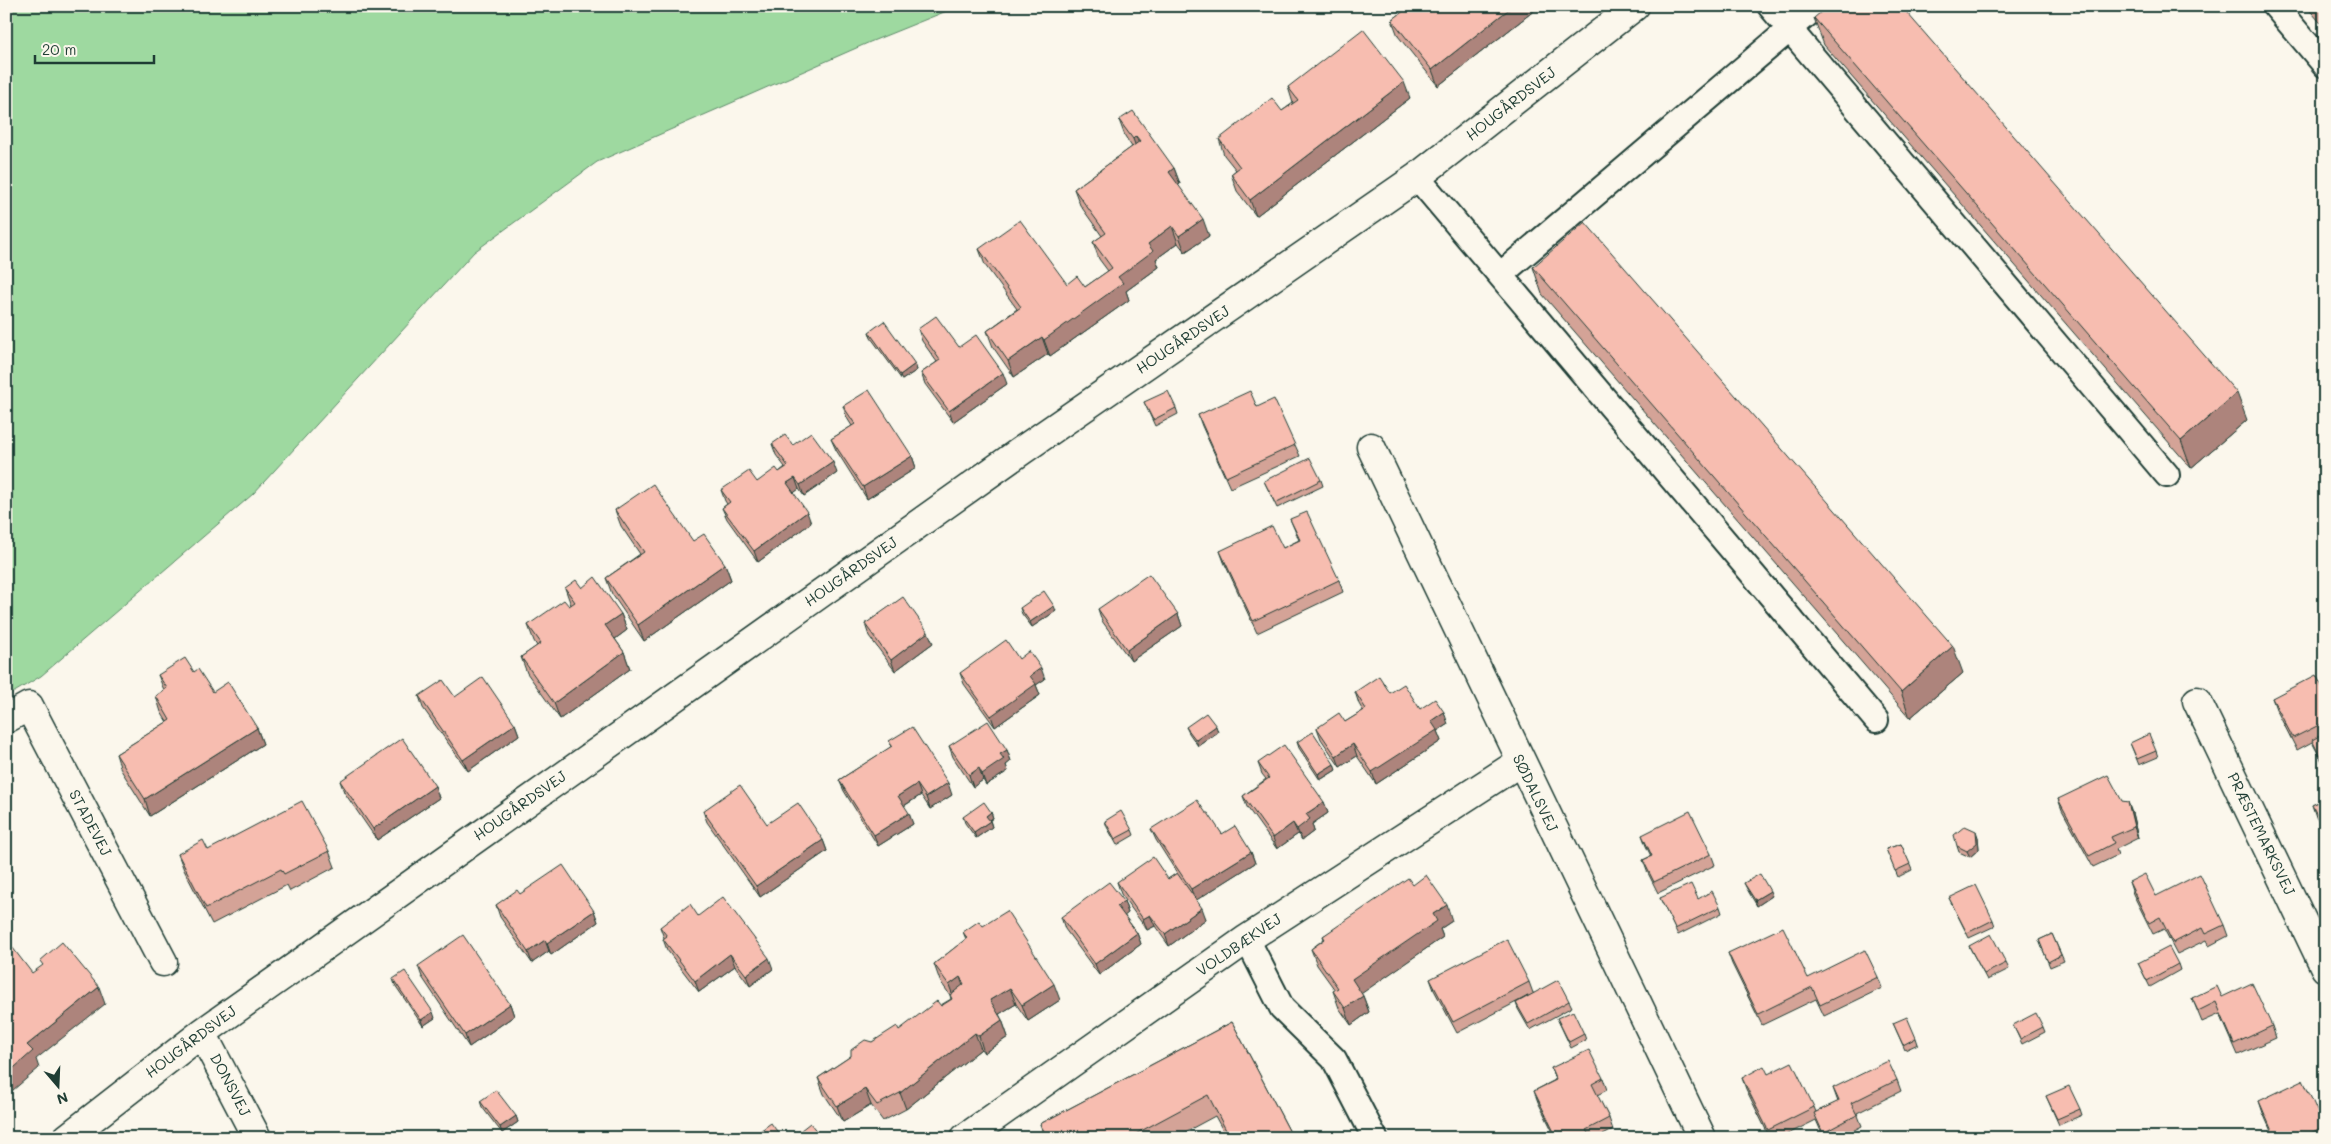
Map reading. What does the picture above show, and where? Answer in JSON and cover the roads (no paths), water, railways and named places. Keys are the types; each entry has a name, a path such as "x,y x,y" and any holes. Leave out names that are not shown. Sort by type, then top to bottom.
{"street":[{"name":"HOUGÅRDSVEJ","path":"66,1138 202,1032 1021,451 1274,278 1416,177 1635,6"},
{"name":"SØDALSVEJ","path":"1372,446 1520,762 1702,1138"},
{"name":"PRÆSTEMARKSVEJ","path":"2197,701 2325,968"},
{"name":"STADEVEJ","path":"6,719 29,706 163,962"},
{"name":"VOLDBÆKVEJ","path":"965,1138 1247,939 1520,762"},
{"name":"DONSVEJ","path":"202,1032 257,1138"}],"lane":[{"path":"1770,6 2167,475"},
{"path":"1500,275 1817,6"},
{"path":"2275,6 2325,65"},
{"path":"1416,177 1876,720"},
{"path":"1247,939 1282,1008 1334,1059 1375,1138"}]}
